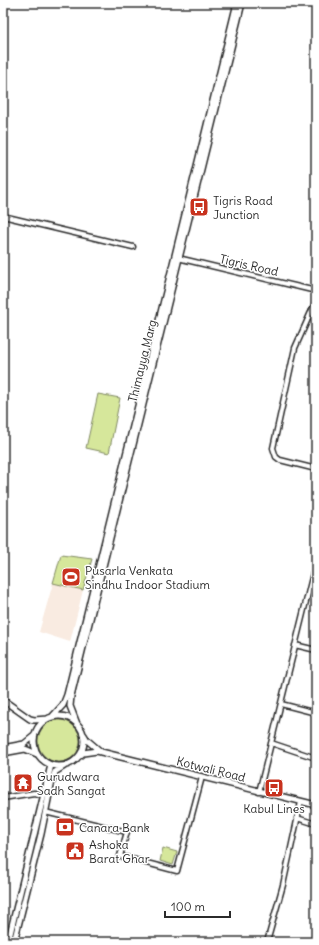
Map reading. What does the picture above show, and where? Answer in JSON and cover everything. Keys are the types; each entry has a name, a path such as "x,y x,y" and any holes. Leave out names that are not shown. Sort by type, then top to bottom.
{"street":[{"name":"Thimayya Marg","path":"50,718 63,705 67,695 124,476 194,173 236,3"},
{"name":"Thimayya Marg","path":"79,727 70,706 71,696 137,423 242,3"},
{"path":"3,216 133,247"},
{"name":"Tigris Road","path":"178,258 316,291"},
{"path":"316,301 295,348 273,453 280,460 316,469"},
{"path":"259,792 295,645 314,578 316,560"},
{"path":"295,645 316,650"},
{"path":"3,700 25,717 34,720 66,717 79,727 87,740 102,752"},
{"path":"281,704 316,713"},
{"path":"25,717 35,733 35,748 38,754"},
{"path":"3,753 25,747 35,733 50,718"},
{"path":"77,758 84,744 79,727"},
{"path":"271,743 316,758"},
{"path":"3,748 25,747 38,754 51,765 66,765"},
{"path":"14,942 41,834 44,812 55,772 89,752 102,752"},
{"name":"Kotwali Road","path":"102,752 316,805"},
{"path":"8,942 51,765"},
{"path":"44,812 126,832 120,856 178,871 202,777"},
{"path":"3,798 34,793 43,795"},
{"path":"267,942 283,885 301,802"},
{"path":"297,818 316,824"}],"shaded area":[{"path":"53,583 83,590 70,642 39,632"}],"green space":[{"path":"98,394 120,398 109,453 86,448"},
{"name":"Pusarla Venkata Sindhu Indoor Stadium","path":"61,555 92,559 83,590 53,583"},
{"path":"55,720 63,720 71,723 77,729 80,741 77,753 71,759 63,762 55,762 47,759 41,753 38,745 38,737 41,729 47,723"},
{"path":"163,848 177,852 173,865 160,861"}],"place":[{"name":"Tigris Road Junction","path":"199,207"},
{"name":"Pusarla Venkata Sindhu Indoor Stadium","path":"71,577"},
{"name":"Gurudwara Sadh Sangat","path":"23,783"},
{"name":"Kabul Lines","path":"274,788"},
{"name":"Canara Bank","path":"65,827"},
{"name":"Ashoka Barat Ghar","path":"75,851"}]}
